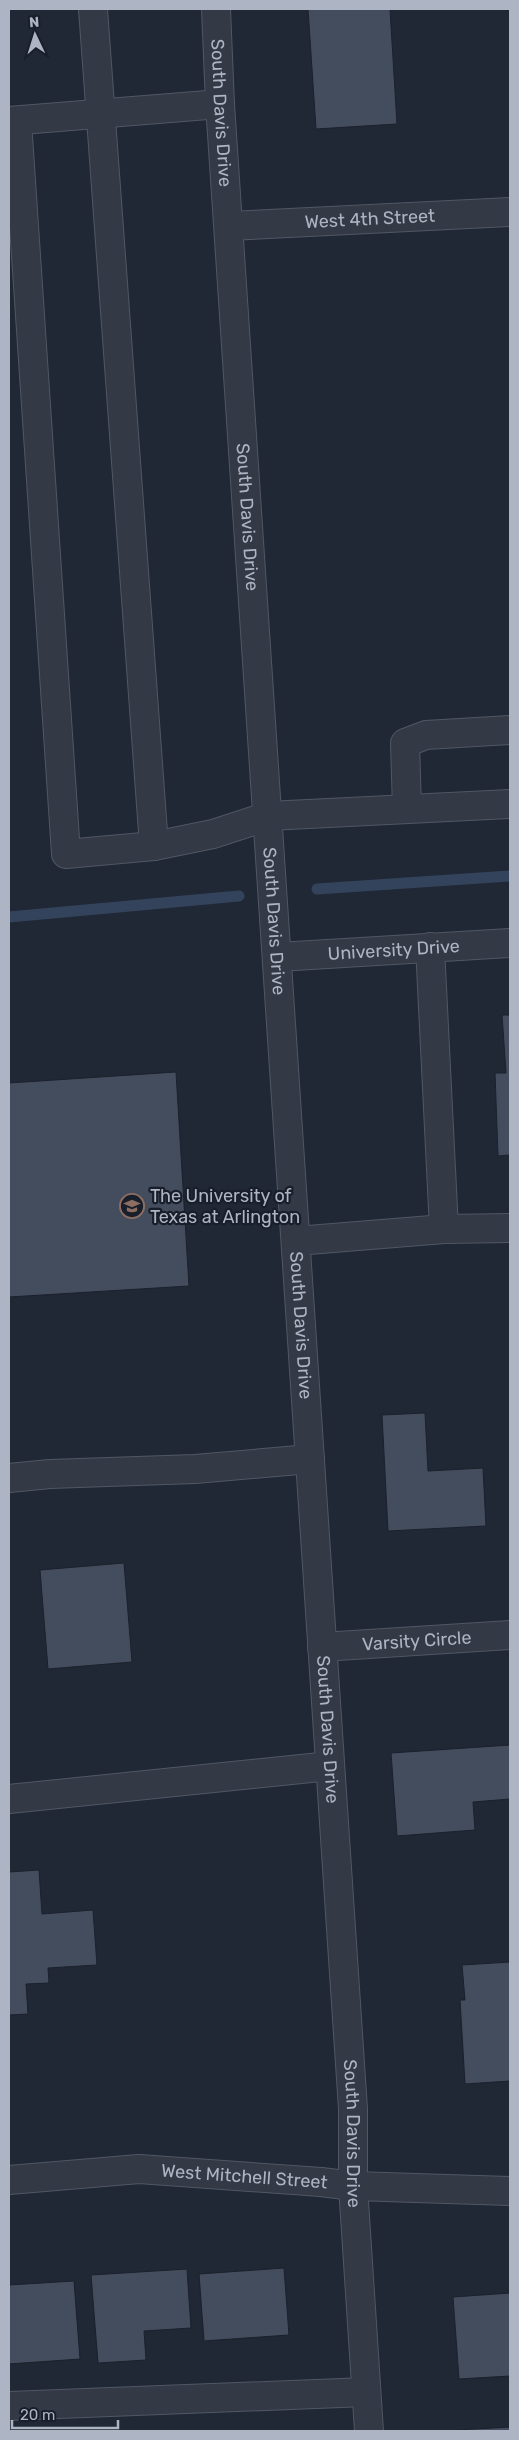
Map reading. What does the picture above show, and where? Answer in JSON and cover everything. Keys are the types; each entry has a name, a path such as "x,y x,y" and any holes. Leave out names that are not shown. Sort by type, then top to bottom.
{"street":[{"path":"93,9 154,846"},
{"name":"South Davis Drive","path":"216,9 220,104 230,226 353,2110 353,2186 368,2431"},
{"path":"220,104 13,121 66,854 154,846 213,834 268,816 510,804"},
{"name":"West 4th Street","path":"230,226 510,212"},
{"path":"407,809 405,743 426,735 510,730"},
{"name":"University Drive","path":"278,957 510,943"},
{"path":"430,947 444,1229"},
{"path":"296,1241 444,1229 510,1228"},
{"path":"9,1478 50,1474 195,1469 310,1459"},
{"name":"Varsity Circle","path":"322,1647 510,1635"},
{"path":"9,1799 330,1766"},
{"name":"West Mitchell Street","path":"9,2180 139,2170 353,2186 510,2191"},
{"path":"9,2406 366,2392"}],"building":[{"path":"308,9 390,9 397,124 316,129"},
{"path":"502,1015 510,1015 510,1155 498,1156 495,1073 506,1073"},
{"path":"176,1072 189,1286 9,1297 9,1083"},
{"path":"425,1413 428,1471 483,1468 486,1526 388,1531 382,1415"},
{"path":"124,1563 132,1662 48,1669 40,1570"},
{"path":"510,1745 510,1799 473,1802 475,1830 397,1836 391,1753"},
{"path":"39,1870 42,1914 93,1910 97,1965 48,1968 49,1983 26,1984 28,2014 9,2015 9,1872"},
{"path":"510,1962 510,2081 465,2084 460,2000 465,2000 462,1965"},
{"path":"284,2268 289,2335 204,2341 199,2274"},
{"path":"187,2269 191,2328 144,2331 146,2360 98,2363 91,2275"},
{"path":"74,2281 80,2359 9,2364 9,2285"},
{"path":"510,2293 510,2376 459,2379 453,2297"},
{"path":"510,2427 510,2431 457,2431 457,2430"}],"waterway":[{"path":"317,889 510,876"},
{"path":"9,917 239,896"}],"place":[{"name":"The University of Texas at Arlington","path":"132,1206"}]}
